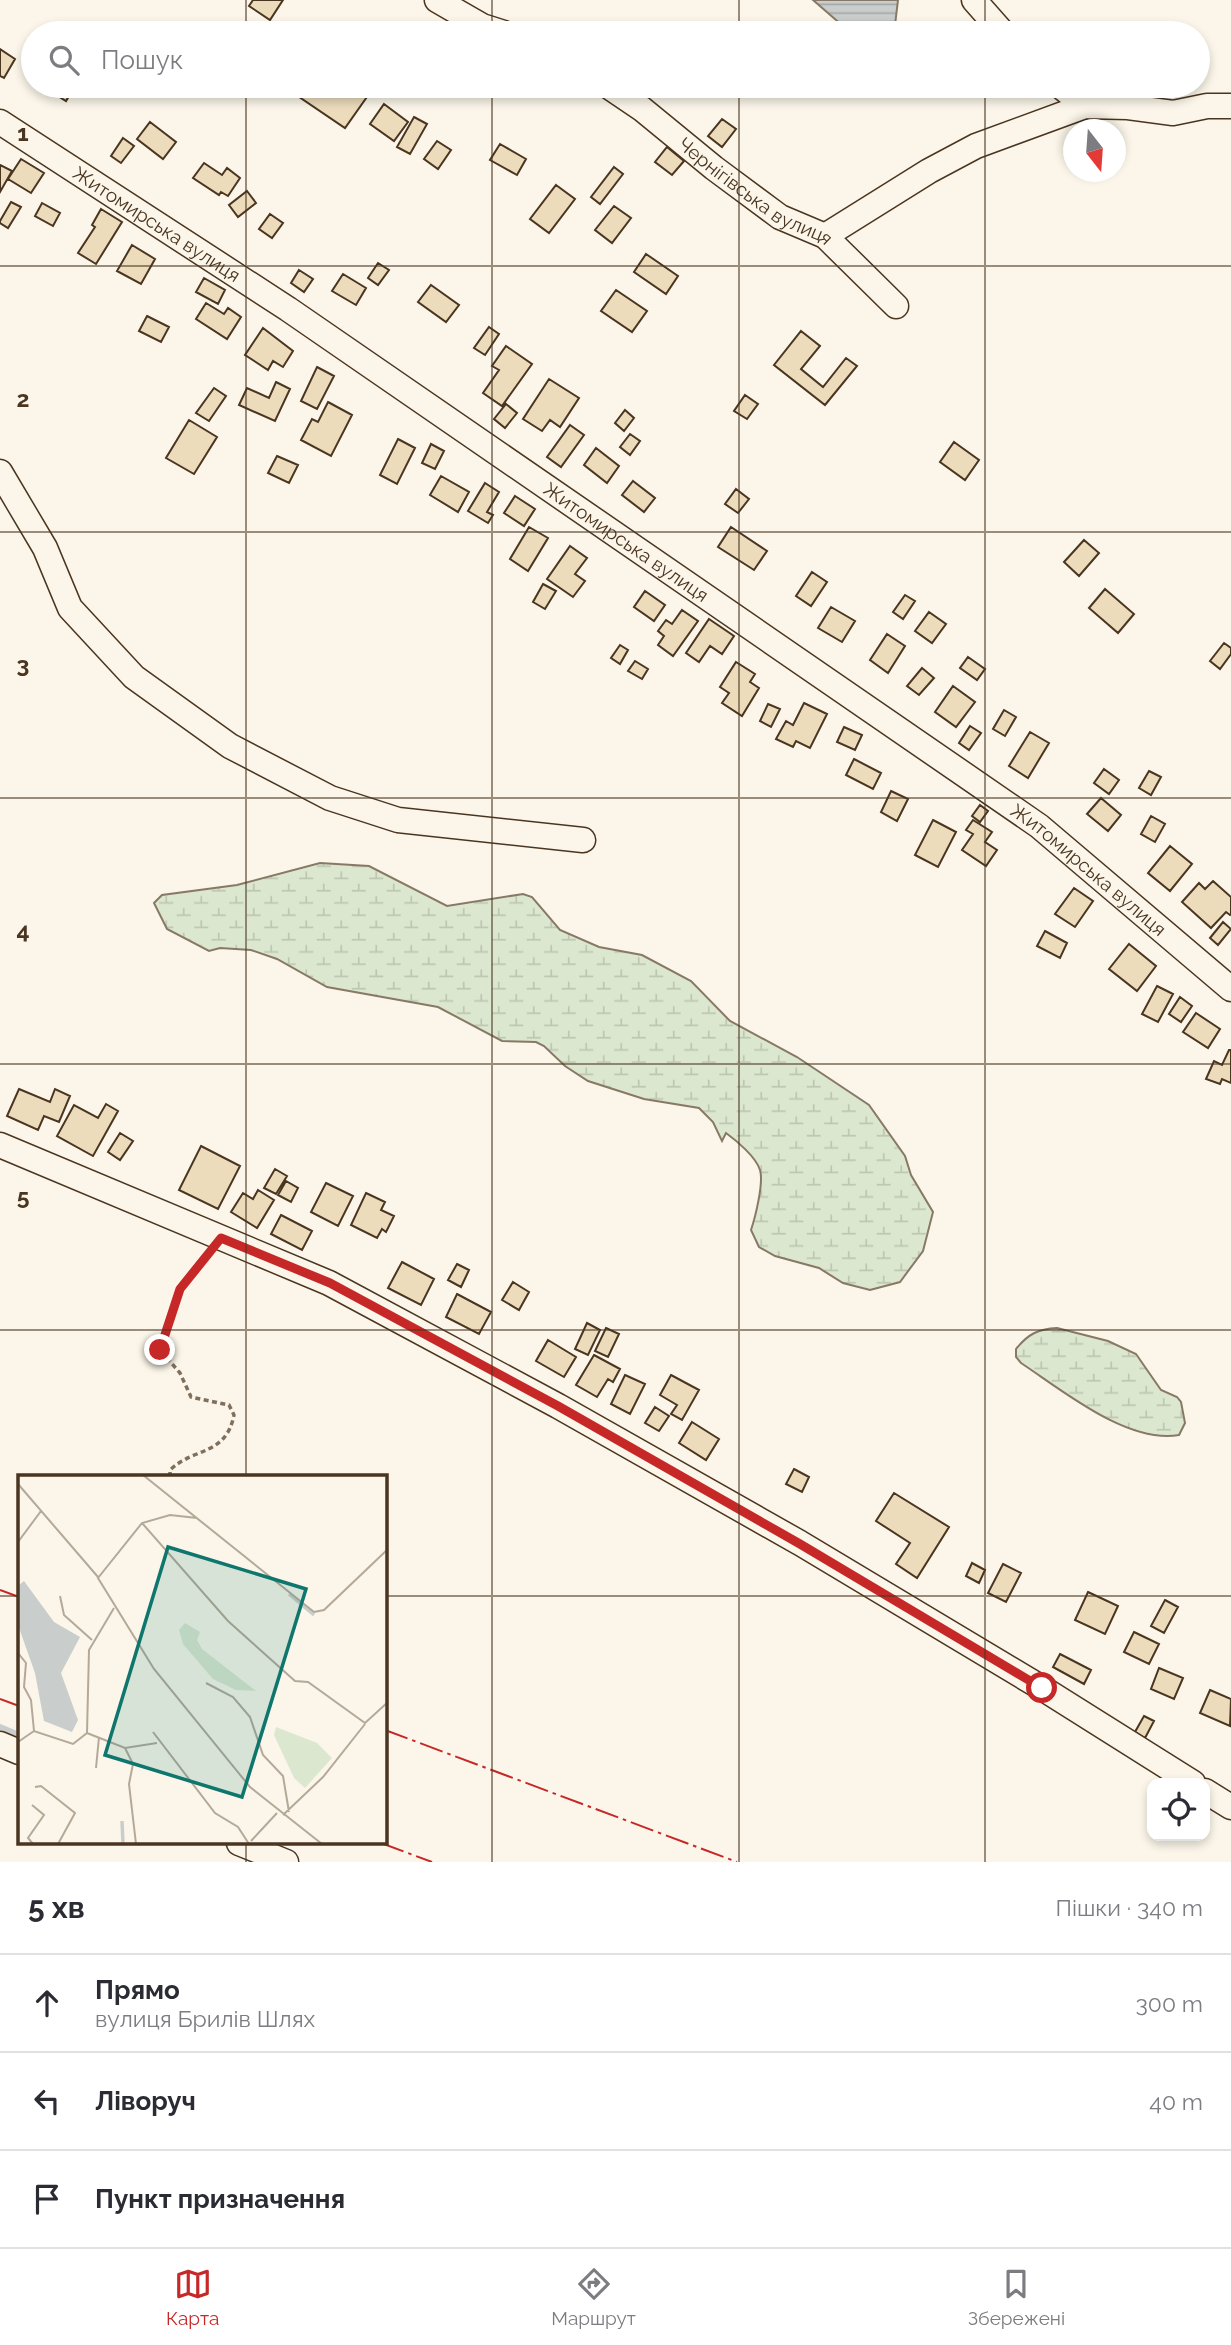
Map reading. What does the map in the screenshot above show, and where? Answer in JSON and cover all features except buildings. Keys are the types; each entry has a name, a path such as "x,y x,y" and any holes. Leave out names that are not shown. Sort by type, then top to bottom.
{"street":[{"path":"437,0 473,21"},
{"path":"974,0 992,21"},
{"name":"Чернігівська вулиця","path":"626,98 714,169 780,216 825,236 895,306"},
{"path":"1075,98 1085,106"},
{"path":"825,236 929,171 976,146 1085,106 1128,107 1172,113 1207,106 1231,106"},
{"name":"Житомирська вулиця","path":"0,122 288,309 1039,826 1231,989"},
{"path":"0,472 45,548 70,608 134,677 230,746 330,799 398,820 583,840"},
{"path":"0,1145 330,1283 558,1406 812,1550 1042,1688 1185,1778"},
{"path":"0,1744 18,1752"},
{"path":"1210,1794 1231,1807"},
{"path":"241,1844 286,1862"}],"path":[{"path":"170,1475 170,1470 181,1460 198,1456 231,1430 234,1415 229,1405 191,1397 180,1373 160,1350 180,1289 221,1238"}],"green space":[{"path":"320,863 369,866 447,906 523,894 532,897 560,930 599,947 642,955 691,981 730,1021 797,1057 869,1105 905,1156 911,1175 933,1212 923,1251 900,1282 870,1290 843,1283 819,1268 775,1256 759,1247 751,1230 760,1192 761,1176 758,1165 746,1150 726,1133 722,1141 713,1122 699,1108 644,1099 588,1081 536,1042 502,1041 438,1007 327,987 277,959 251,950 220,948 209,951 167,929 154,903 162,895 237,885"},
{"path":"1057,1328 1108,1341 1136,1354 1161,1390 1177,1397 1181,1402 1185,1423 1179,1435 1159,1436 1138,1431 1096,1413 1016,1357 1016,1349 1029,1336"}],"shaded area":[{"path":"813,0 898,0 895,21 837,21"}],"waterway":[{"path":"0,1727 18,1735"}],"power":[{"path":"0,1590 18,1597"},
{"path":"0,1699 18,1706"},
{"path":"387,1731 737,1862"},
{"path":"384,1844 432,1862"}],"route":[{"path":"160,1350 180,1289 221,1238 330,1283 558,1406 800,1544 1042,1688"}]}
